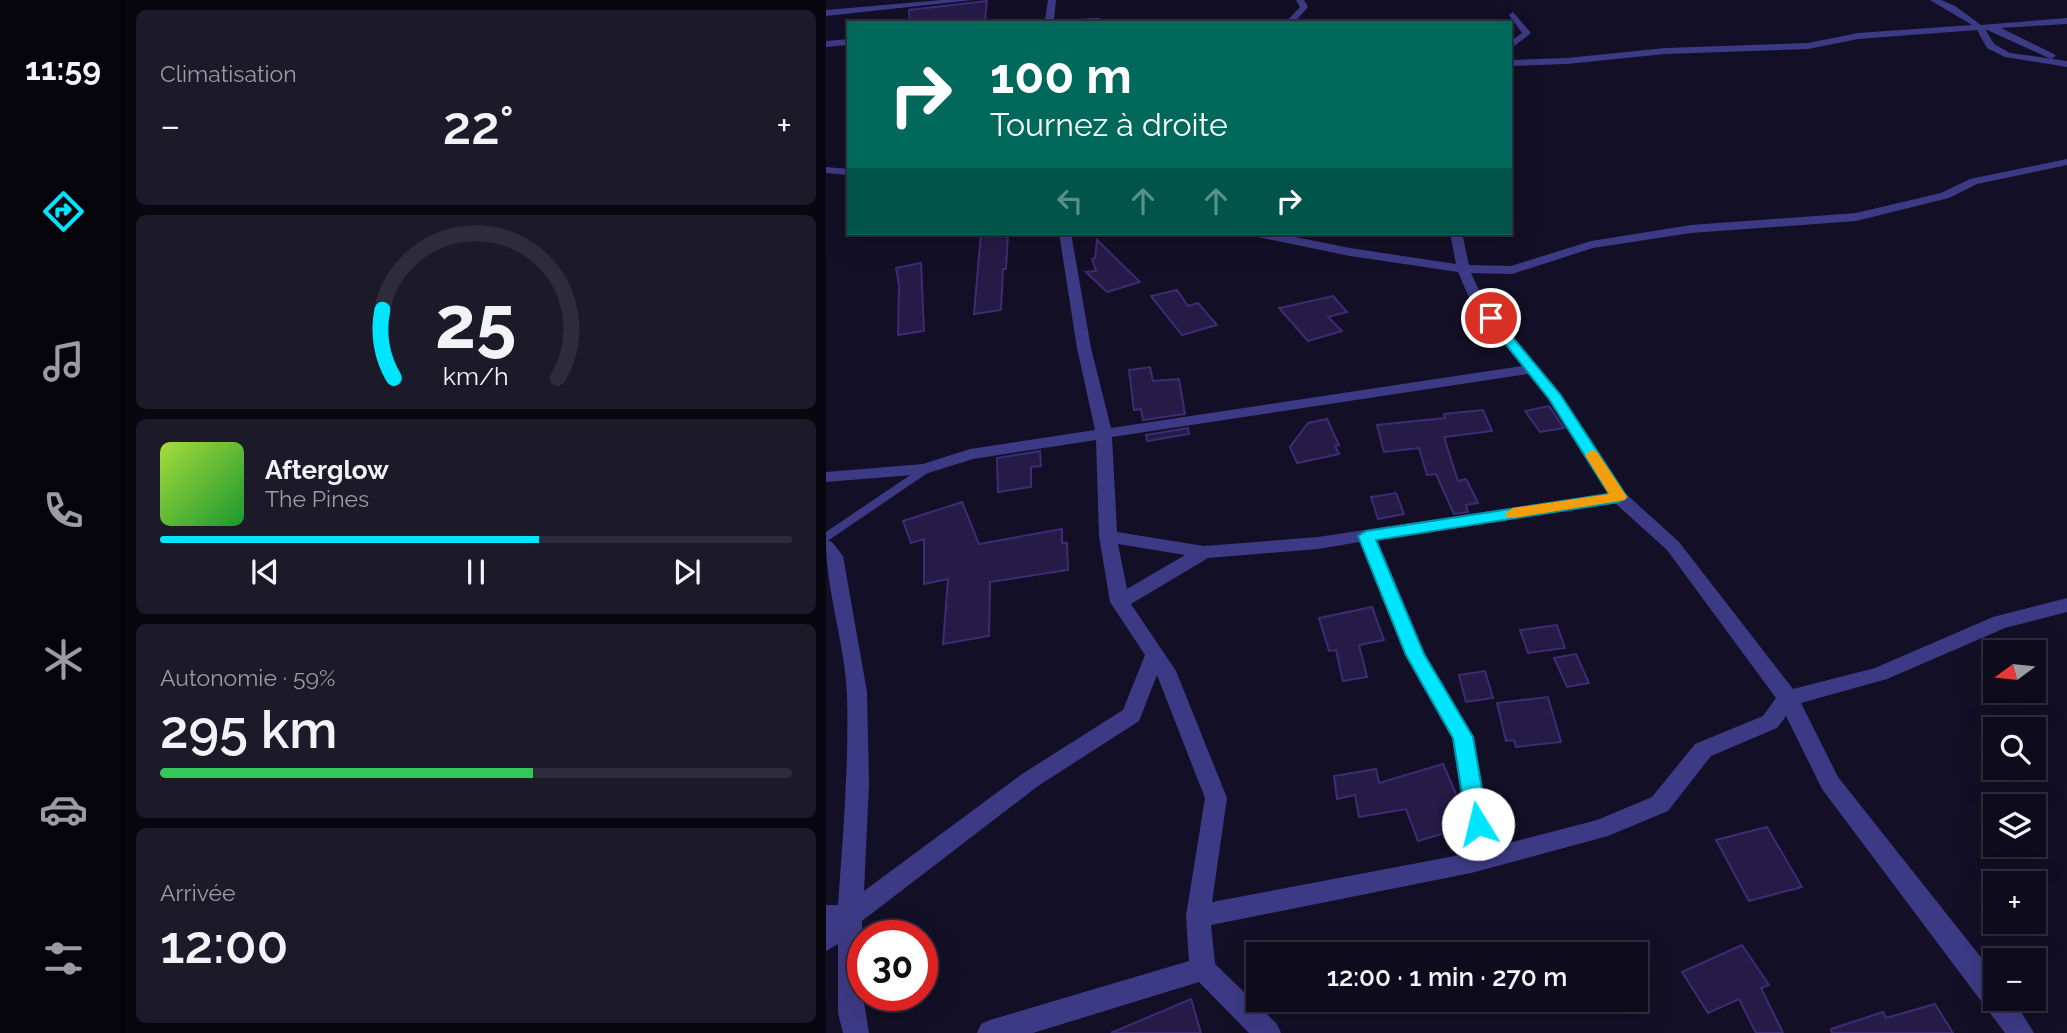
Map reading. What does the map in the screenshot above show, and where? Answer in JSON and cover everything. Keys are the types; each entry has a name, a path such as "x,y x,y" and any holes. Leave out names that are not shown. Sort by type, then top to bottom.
{"street":[{"path":"826,13 969,0"},
{"path":"1049,21 1052,0"},
{"path":"1291,21 1304,7 1300,0"},
{"path":"1934,0 2067,64"},
{"path":"1512,56 1516,54 1512,39 1527,33 1511,19 1521,1"},
{"path":"1061,21 1099,21"},
{"path":"1512,63 1567,61 1665,51 1796,47 1858,36 2067,21"},
{"path":"1985,26 1990,46 2008,55 2067,64"},
{"path":"826,44 847,41"},
{"path":"827,170 847,162"},
{"path":"1268,235 1350,252 1463,269 1512,271 1591,245 1692,229 1784,225 1856,217 1945,196 1974,181 2067,162"},
{"path":"827,170 847,172"},
{"path":"1065,235 1084,348 1104,434 1108,536 1119,602 1166,671 1216,798 1198,916 1203,969 1268,1033"},
{"path":"1456,235 1463,269 1478,302 1555,397 1619,497 1673,546 1788,698 1830,783 1983,981"},
{"path":"826,477 925,469 970,454 1531,369"},
{"path":"1108,536 1205,552 1318,543 1619,497"},
{"path":"1366,536 1415,655 1463,737 1478,824 1471,863"},
{"path":"826,546 834,556 857,692 858,784 838,916 856,1033"},
{"path":"1119,602 1205,552"},
{"path":"1198,916 1471,863 1600,829 1660,804 1703,750 1770,722 1788,698 1880,674 2000,622 2067,605"},
{"path":"826,939 838,916 1030,780 1132,715 1156,655"},
{"path":"990,1033 1203,969"},
{"path":"2005,1011 2021,1033"}],"lane":[{"path":"826,538 925,469"}],"building":[{"path":"987,1 985,21 910,21 909,10"},
{"path":"981,235 1008,235 1001,310 974,314"},
{"path":"1097,240 1140,282 1107,292 1086,272 1096,271 1092,259 1095,258"},
{"path":"921,263 924,331 898,335 899,285 896,268"},
{"path":"1177,290 1188,306 1198,303 1217,325 1182,335 1151,296"},
{"path":"1333,296 1347,312 1328,317 1342,331 1308,341 1279,308"},
{"path":"1150,367 1153,381 1179,379 1185,414 1143,420 1141,409 1134,410 1129,370"},
{"path":"1549,406 1564,428 1540,432 1525,411"},
{"path":"1483,410 1492,431 1444,437 1458,481 1466,479 1478,503 1466,505 1468,512 1454,514 1436,474 1427,475 1419,448 1384,452 1377,425 1445,418 1444,414"},
{"path":"1327,419 1339,445 1335,446 1339,454 1297,463 1290,447 1308,423"},
{"path":"1188,428 1189,434 1147,441 1146,435"},
{"path":"1040,451 1041,466 1031,467 1031,487 998,492 997,458"},
{"path":"1396,493 1404,514 1378,519 1371,497"},
{"path":"962,502 979,544 1062,529 1062,543 1067,543 1068,570 990,582 989,636 943,644 948,579 924,584 924,539 911,543 903,521"},
{"path":"1372,607 1384,640 1359,645 1367,677 1343,681 1336,650 1329,651 1319,618"},
{"path":"1557,625 1565,648 1528,653 1520,630"},
{"path":"1576,654 1589,683 1567,687 1554,658"},
{"path":"1485,671 1493,698 1466,702 1459,675"},
{"path":"1548,697 1561,742 1516,747 1514,740 1506,741 1497,703"},
{"path":"1443,764 1459,801 1462,828 1418,841 1406,809 1359,817 1355,795 1337,799 1334,776 1376,769 1379,783"},
{"path":"1767,827 1802,887 1749,901 1716,840"},
{"path":"1742,945 1769,985 1761,988 1783,1033 1756,1033 1739,999 1708,1013 1682,972"},
{"path":"1191,999 1201,1033 1111,1033"},
{"path":"1935,1004 1953,1033 1832,1033 1831,1029 1883,1012 1886,1018"}],"slow traffic":[{"path":"1513,513 1619,497 1592,455"}],"route":[{"path":"1478,824 1463,737 1415,655 1366,536 1619,497 1555,397 1491,318"}]}
